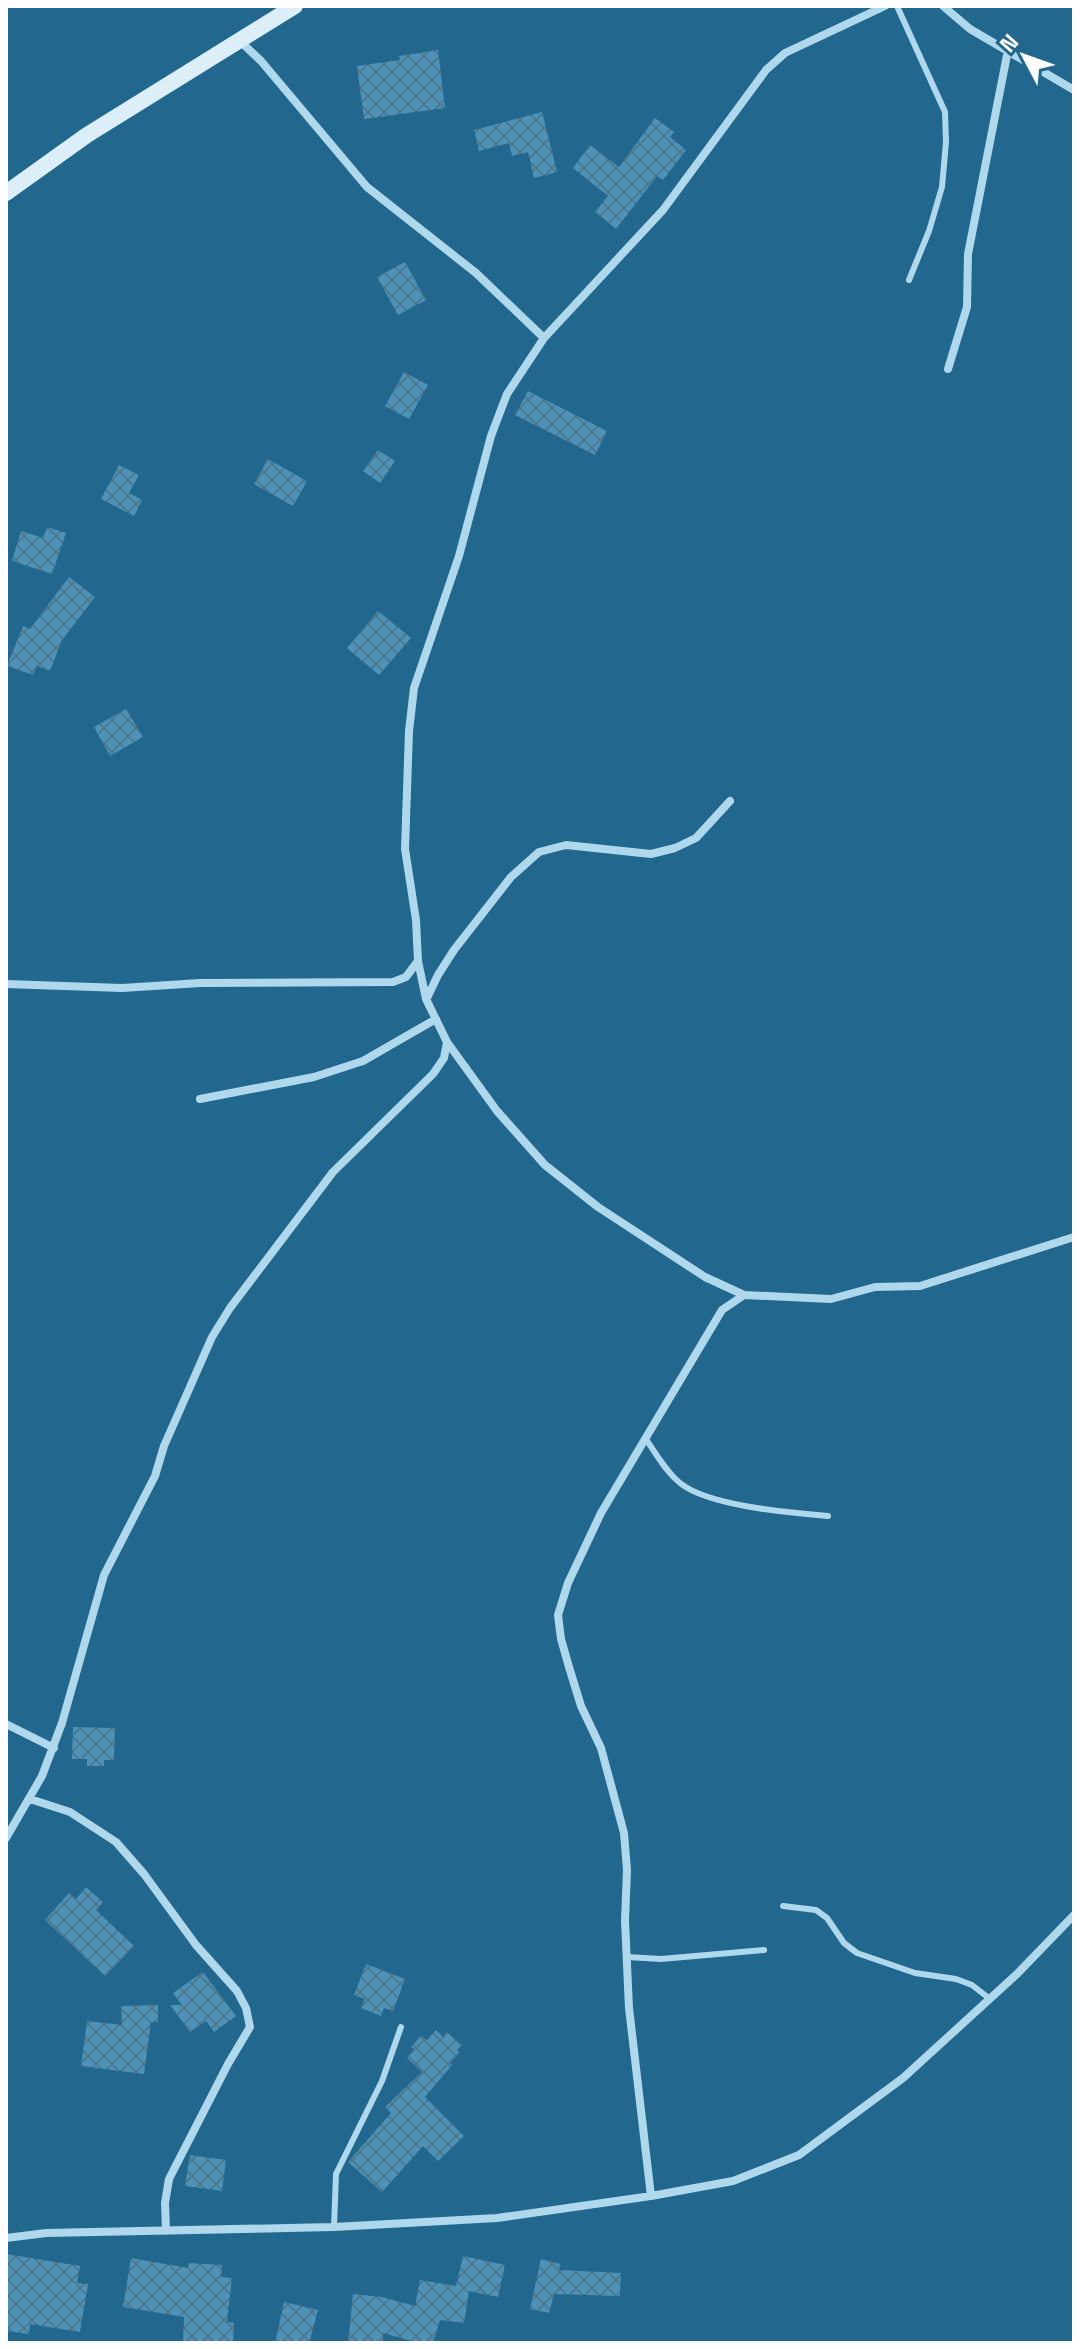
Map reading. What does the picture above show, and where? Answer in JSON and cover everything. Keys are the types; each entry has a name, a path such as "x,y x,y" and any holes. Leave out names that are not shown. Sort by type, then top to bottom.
{"main road":[{"path":"6,193 87,135 295,6"}],"street":[{"path":"885,6 785,53 766,70 663,210 544,338 507,394 491,436 459,556 414,688 409,731 405,849 416,920 418,961 426,999 447,1042 497,1111 545,1165 598,1207 705,1277 744,1295 831,1299 875,1287 920,1286 1074,1237"},
{"path":"943,6 970,29 1074,90"},
{"path":"240,40 367,187 476,273 544,338"},
{"path":"948,369 967,307 968,254 1008,50"},
{"path":"426,999 454,950 511,877 539,852 566,845 651,854 675,848 696,838 730,801"},
{"path":"6,984 122,988 216,982 393,982 406,977 418,961"},
{"path":"200,1099 314,1077 363,1061 436,1019"},
{"path":"6,1838 30,1799 54,1748 104,1575 155,1476 212,1337 230,1308 333,1172 433,1074 444,1058 447,1042"},
{"path":"651,2196 638,2100 627,1957 624,1833 601,1748 581,1706 573,1680 561,1639 558,1615 568,1583 601,1513 722,1310 744,1295"},
{"path":"6,1724 54,1748"},
{"path":"30,1799 70,1812 116,1842 144,1874 196,1945 237,1991 246,2008 250,2027 169,2179 165,2203 166,2231"},
{"path":"6,2238 46,2233 334,2227 497,2218 733,2181 799,2155 903,2078 990,1999 1074,1915"}],"lane":[{"path":"897,6 945,112 942,187 929,231 909,280"},
{"path":"645,1438 672,1475 694,1491 770,1510 828,1516"},
{"path":"783,1906 816,1910 827,1918 844,1943 857,1953 915,1973 956,1979 972,1985 990,1999"},
{"path":"627,1957 661,1959 764,1950"},
{"path":"334,2227 336,2174 382,2081 401,2027"}],"building":[{"path":"438,50 445,108 364,119 357,66 400,60 399,56"},
{"path":"542,112 557,172 534,178 528,152 512,156 509,143 479,151 474,130"},
{"path":"655,118 674,132 670,137 686,150 663,180 657,176 616,229 595,212 608,196 573,168 590,145 619,167"},
{"path":"405,262 426,300 398,315 377,277"},
{"path":"404,372 428,385 409,419 385,406"},
{"path":"528,391 607,431 595,455 515,415"},
{"path":"378,450 395,461 380,483 363,471"},
{"path":"268,459 307,481 293,506 254,484"},
{"path":"119,465 139,475 129,493 142,500 134,516 101,499"},
{"path":"47,527 66,533 52,574 12,561 21,531 43,538"},
{"path":"69,577 95,597 62,640 50,671 37,666 33,675 7,666 23,626 30,629"},
{"path":"378,611 411,638 379,675 347,648"},
{"path":"126,709 143,737 110,756 94,727"},
{"path":"73,1727 115,1728 114,1760 104,1760 104,1766 87,1766 87,1759 72,1759"},
{"path":"86,1887 103,1902 96,1910 134,1946 105,1976 45,1920 69,1893 76,1899"},
{"path":"366,1964 405,1979 393,2011 384,2008 381,2016 361,2008 365,1999 354,1995"},
{"path":"203,1972 236,2016 214,2032 206,2021 190,2032 170,2005 182,2005 173,1993"},
{"path":"158,2005 158,2022 151,2022 144,2074 81,2066 87,2021 122,2025 121,2006"},
{"path":"436,2030 443,2037 447,2032 462,2045 450,2063 452,2065 425,2097 464,2136 438,2161 423,2146 382,2192 348,2162 391,2113 385,2107 422,2072 407,2058 414,2049 411,2047 421,2036 427,2040"},
{"path":"190,2155 226,2160 222,2191 185,2186"},
{"path":"6,2254 80,2266 77,2283 88,2284 80,2332 30,2324 29,2334 6,2331"},
{"path":"463,2256 505,2265 498,2297 469,2291 464,2323 440,2320 433,2343 419,2343 383,2333 383,2343 348,2343 353,2294 382,2297 415,2306 420,2280 456,2286"},
{"path":"131,2258 188,2268 189,2263 222,2265 221,2277 232,2278 227,2322 234,2323 233,2343 183,2343 184,2317 123,2307"},
{"path":"541,2259 560,2264 559,2270 621,2273 620,2296 554,2294 549,2313 530,2309"},
{"path":"284,2302 318,2310 309,2343 275,2343"}]}
